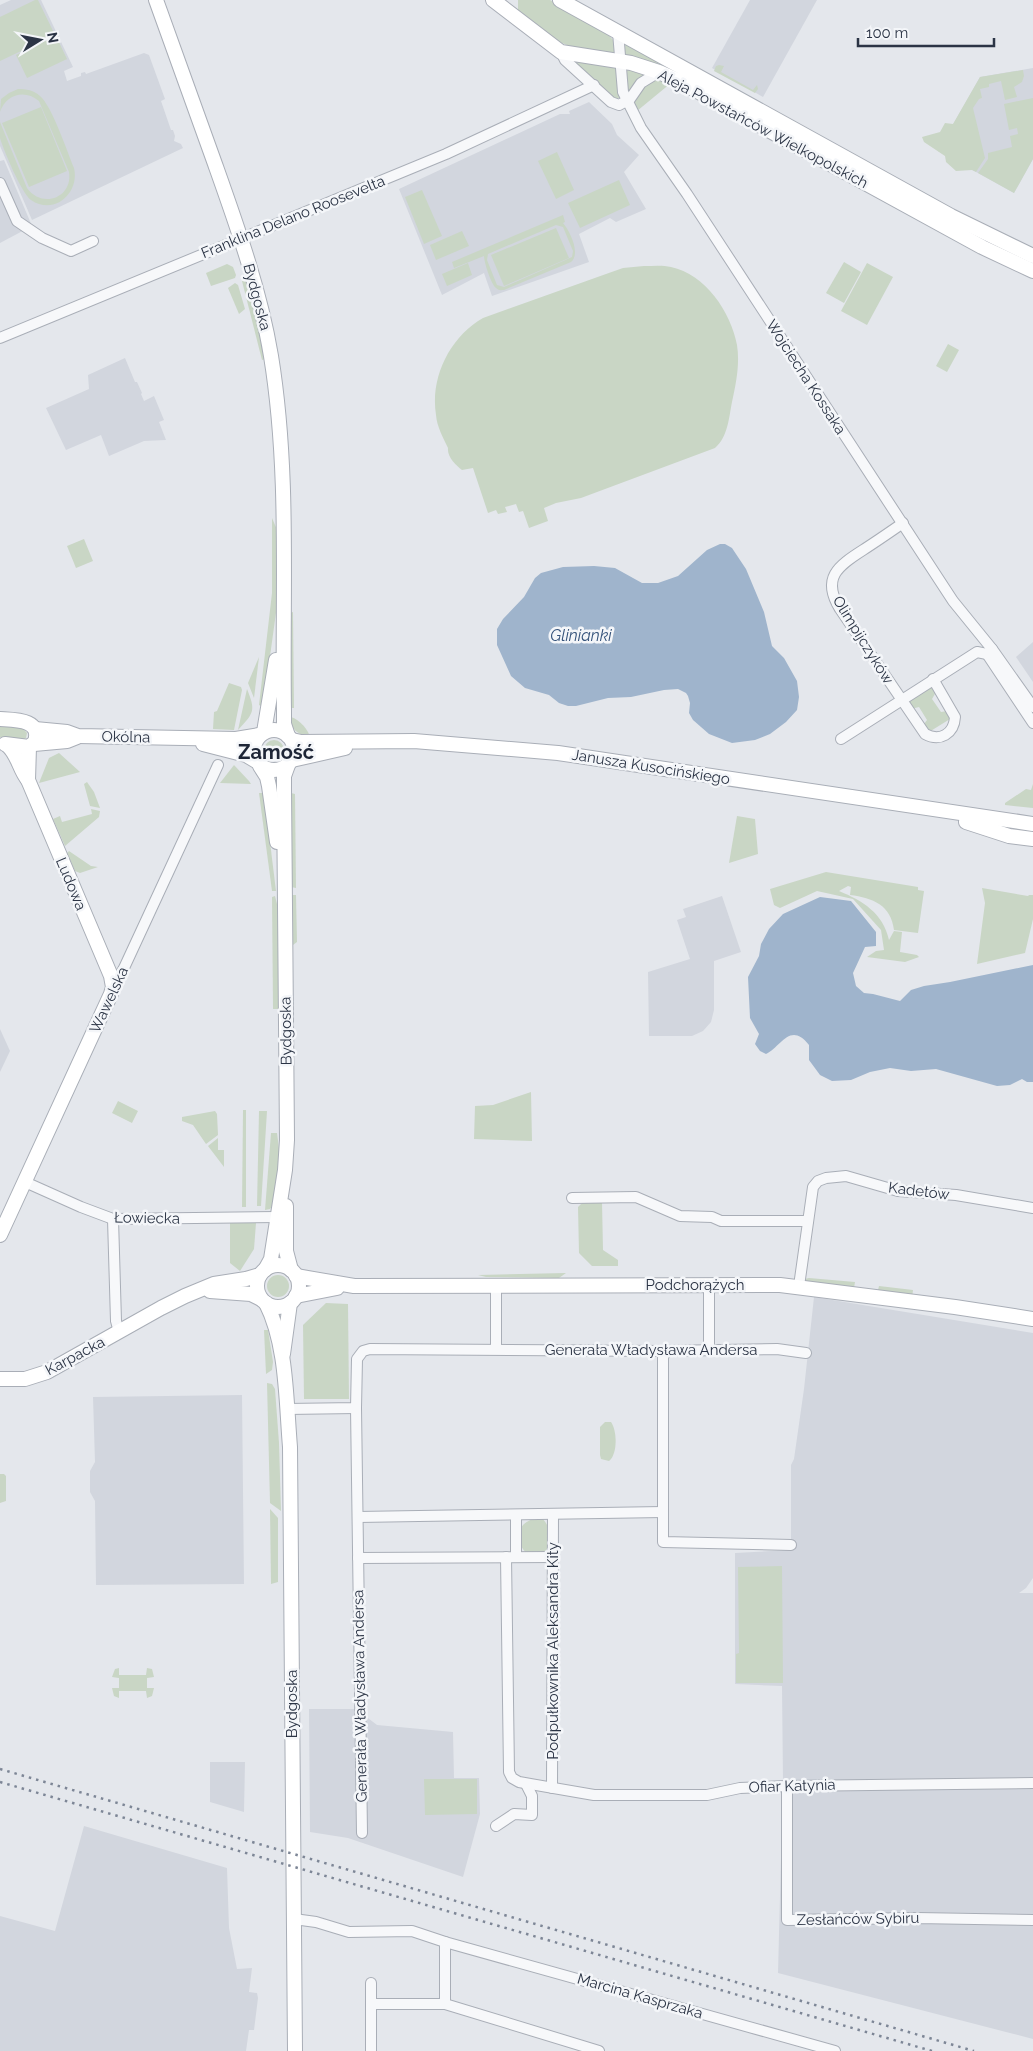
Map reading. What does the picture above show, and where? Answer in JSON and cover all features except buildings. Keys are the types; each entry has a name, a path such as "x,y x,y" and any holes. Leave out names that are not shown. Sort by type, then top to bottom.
{"street":[{"name":"Bydgoska","path":"156,0 241,238 262,315 275,384 283,520 284,724 290,738"},
{"name":"Aleja Powstańców Wielkopolskich","path":"493,0 511,7 561,52 620,62 659,72 982,247 1033,271"},
{"name":"Aleja Powstańców Wielkopolskich","path":"560,0 951,216 1033,256"},
{"name":"Wojciecha Kossaka","path":"618,32 623,92 645,135 687,194 953,600 989,651 1033,706"},
{"path":"561,52 565,60 589,87 612,102 619,104 630,99 638,86 659,72"},
{"name":"Franklina Delano Roosevelta","path":"0,338 241,238 339,200 446,154 589,87"},
{"path":"0,183 17,221 42,238 71,251 93,241"},
{"name":"Olimpijczyków","path":"903,524 844,563 835,574 832,584 834,599 925,734 935,738 947,735 954,725 955,714 933,679"},
{"name":"Bydgoska","path":"261,734 274,679 282,609"},
{"name":"Wojciecha Kossaka","path":"989,651 1033,723"},
{"name":"Olimpijczyków","path":"841,739 977,652 989,651"},
{"name":"Okólna","path":"0,718 27,722 35,729 66,732 78,736 236,739 261,734"},
{"name":"Ludowa","path":"28,780 37,735 35,729"},
{"path":"279,730 290,738 294,750 290,762 275,771 265,769 258,763 253,750 261,734 279,730"},
{"name":"Okólna","path":"4,744 34,748 67,741 78,736"},
{"name":"Janusza Kusocińskiego","path":"290,738 301,742 426,741 558,753 1033,824"},
{"name":"Okólna","path":"175,739 234,751 246,755 258,763"},
{"name":"Janusza Kusocińskiego","path":"290,762 367,742"},
{"name":"Ludowa","path":"4,744 14,751 21,771 28,780 111,976 113,987"},
{"name":"Bydgoska","path":"290,762 284,776 287,1131 285,1170 287,1260 294,1273"},
{"name":"Bydgoska","path":"258,763 267,777 270,790 285,893"},
{"name":"Wawelska","path":"0,1235 113,987 124,968 218,765"},
{"name":"Janusza Kusocińskiego","path":"932,810 1009,836 1033,839"},
{"name":"Bydgoska","path":"262,1273 271,1259 285,1170"},
{"name":"Kadetów","path":"799,1286 815,1184 826,1178 838,1176 855,1178 898,1191 956,1195 1033,1208"},
{"name":"Łowiecka","path":"25,1182 113,1219 277,1217"},
{"path":"572,1198 636,1197 680,1216 712,1217 721,1222 808,1221"},
{"name":"Karpacka","path":"113,1219 116,1321 118,1332"},
{"path":"276,1266 286,1267 294,1273 298,1285 293,1300 277,1307 263,1301 257,1287 262,1273 276,1266"},
{"name":"Karpacka","path":"0,1379 26,1379 47,1372 161,1308 200,1290 214,1284 246,1279 262,1273"},
{"name":"Podchorążych","path":"294,1273 354,1286 799,1286 1033,1319"},
{"path":"709,1285 710,1350"},
{"name":"Podchorążych","path":"293,1300 354,1286"},
{"path":"496,1286 496,1349"},
{"name":"Karpacka","path":"200,1290 251,1294 263,1301"},
{"name":"Bydgoska","path":"283,1357 293,1300"},
{"name":"Bydgoska","path":"263,1301 271,1313 283,1357 291,1479 295,2051"},
{"name":"Generała Władysława Andersa","path":"362,1833 356,1408 357,1360 363,1351 370,1349 777,1350 806,1353"},
{"path":"665,1351 663,1358 663,1542 791,1545"},
{"path":"287,1409 356,1408"},
{"path":"358,1517 663,1512"},
{"path":"496,1826 514,1814 532,1815 532,1796 526,1784 516,1781 509,1772 511,1557 516,1515"},
{"name":"Podpułkownika Aleksandra Kity","path":"552,1788 554,1515"},
{"path":"358,1558 553,1557"},
{"name":"Ofiar Katynia","path":"526,1784 594,1794 707,1795 740,1788 787,1786 1033,1784"},
{"name":"Zesłańców Sybiru","path":"787,1786 787,1920 916,1918 1033,1920"},
{"name":"Marcina Kasprzaka","path":"294,1919 316,1922 349,1932 412,1931 445,1942 835,2051"},
{"path":"445,1942 445,2004"},
{"path":"371,1983 371,2051"},
{"path":"371,2004 445,2004 599,2051"}],"shaded area":[{"path":"11,0 41,0 73,67 64,71 67,81 81,76 81,73 85,72 86,74 144,53 149,55 165,99 161,101 175,136 174,141 181,144 183,148 32,220 0,146 0,5"},
{"path":"750,0 817,0 763,97 712,68"},
{"path":"1033,68 1033,159 1014,193 938,151 980,77"},
{"path":"589,102 612,124 617,135 639,155 624,172 646,209 616,222 610,218 579,234 589,262 492,296 484,273 442,295 399,189 560,114 570,114 569,111"},
{"path":"4,160 32,226 0,243 0,161"},
{"path":"125,358 144,401 154,396 164,420 159,422 166,440 144,441 109,456 101,435 66,450 46,408 89,389 88,375"},
{"path":"1033,642 1033,682 1016,657"},
{"path":"722,896 741,952 714,961 714,1010 711,1022 703,1031 692,1036 649,1036 648,972 690,959 677,920 686,917 683,909"},
{"path":"0,1029 10,1051 0,1072"},
{"path":"814,1297 1033,1333 1033,1578 1026,1588 1019,1593 1033,1593 1033,2039 778,1973 783,1781 782,1686 735,1684 735,1553 791,1550 791,1465 794,1459 804,1389"},
{"path":"242,1395 244,1584 96,1585 95,1501 90,1492 90,1471 95,1462 93,1397"},
{"path":"309,1709 356,1709 377,1725 453,1732 454,1778 479,1778 480,1814 463,1877 348,1838 310,1832"},
{"path":"210,1762 245,1762 244,1812 210,1802"},
{"path":"84,1826 227,1868 229,1928 237,1969 252,1968 249,1992 257,1993 258,1998 254,2030 249,2030 246,2051 0,2051 0,1916 55,1931"}],"green space":[{"path":"38,0 55,35 0,61 0,17"},
{"path":"518,0 550,0 602,28 614,41 616,56 578,49 551,39 518,11"},
{"path":"56,36 67,59 27,78 16,55"},
{"path":"623,40 678,71 677,74 624,57"},
{"path":"568,58 617,66 619,98 613,97"},
{"path":"716,66 724,66 721,72 753,90 757,85 758,89 755,93 714,71"},
{"path":"625,68 649,73 636,82 628,95"},
{"path":"1023,70 1022,82 1014,87 1017,97 1005,100 1001,81 980,89 982,98 979,99 973,108 985,158 976,172 972,170 956,171 946,162 945,156 924,142 922,137 940,132 945,123 953,124 980,77"},
{"path":"656,79 671,83 637,111 635,99 638,91"},
{"path":"18,89 33,91 45,101 74,168 73,186 63,199 56,203 40,204 27,196 13,171 0,138 0,122 27,188 33,194 40,198 48,199 55,198 61,194 69,181 69,172 39,101 28,95 16,95 7,101 0,112 1,99"},
{"path":"1033,98 1033,159 1014,193 978,173 988,159 988,153 1012,147 1010,136 1018,134 1017,128 1009,130 1004,104"},
{"path":"41,107 67,171 29,187 2,123"},
{"path":"557,152 574,190 556,199 538,161"},
{"path":"619,180 630,205 580,228 568,203"},
{"path":"422,190 442,236 424,244 405,197"},
{"path":"563,215 565,222 563,223 569,231 575,248 574,258 571,262 504,290 498,290 494,286 488,273 484,256 454,268 452,262","holes":["556,225 563,227 573,251 572,257 504,287 497,285 487,260 488,254"]},
{"path":"556,228 569,258 504,286 491,255"},
{"path":"462,231 469,246 436,260 430,245"},
{"path":"844,262 861,272 844,303 826,293"},
{"path":"468,263 472,275 447,286 442,274"},
{"path":"867,263 893,277 867,325 841,311"},
{"path":"227,264 233,267 236,275 235,278 211,286 206,273"},
{"path":"644,266 671,267 695,277 714,296 729,320 737,345 738,367 729,420 723,438 715,448 581,498 556,503 544,508 548,521 529,528 523,511 519,512 516,504 505,507 507,512 498,514 496,510 488,513 473,468 462,470 452,461 437,419 436,386 445,359 452,347 471,326 483,318 623,268"},
{"path":"246,275 257,315 265,359 262,360 242,281"},
{"path":"235,283 238,285 245,309 239,314 228,288"},
{"path":"948,344 959,350 947,372 936,366"},
{"path":"272,518 278,532 279,591 263,707 259,705 272,593"},
{"path":"84,539 93,561 76,568 67,546"},
{"path":"293,612 294,708 290,708 290,613"},
{"path":"259,657 254,698 248,683"},
{"path":"229,683 241,687 242,690 234,730 213,729 214,712 217,711"},
{"path":"929,687 934,688 936,692 932,699 941,712 947,711 951,716 950,719 929,732 924,724 927,720 919,707 911,709 908,702"},
{"path":"247,689 252,702 252,711 238,730"},
{"path":"290,717 302,724 310,737 293,728"},
{"path":"0,725 23,728 27,733 26,738 20,741 0,737"},
{"path":"270,740 278,740 284,746 284,754 278,760 270,760 264,754 264,746"},
{"path":"59,753 80,772 39,783 49,758"},
{"path":"234,765 249,781 251,784 220,783"},
{"path":"87,782 94,792 100,808 90,806 84,784"},
{"path":"1033,784 1033,808 1005,805 1005,803 1026,789 1031,790"},
{"path":"259,793 264,793 276,891 272,891"},
{"path":"291,793 295,794 296,888 291,887"},
{"path":"91,809 100,811 99,817 65,846 53,819 60,816 62,822 92,814"},
{"path":"737,816 755,819 758,854 729,863"},
{"path":"69,851 91,866 98,867 80,873 75,871 67,853"},
{"path":"826,872 918,887 918,890 924,891 918,933 894,930 889,914 885,909 866,898 850,895 851,887 848,886 839,891 871,909 882,922 889,940 894,931 902,932 900,952 919,957 905,962 867,957 876,951 884,950 881,930 853,899 817,891 780,908 774,905 770,889"},
{"path":"982,888 1028,896 1033,895 1033,919 1025,953 977,964 985,903"},
{"path":"291,895 296,895 297,942 293,945"},
{"path":"275,896 279,912 280,1009 273,1009 272,897"},
{"path":"531,1092 532,1141 474,1139 475,1106 493,1105"},
{"path":"118,1101 138,1111 132,1123 112,1113"},
{"path":"243,1110 246,1110 246,1207 242,1207"},
{"path":"215,1111 217,1114 218,1135 206,1144 193,1125 182,1121 182,1117"},
{"path":"259,1111 267,1111 261,1206 257,1206"},
{"path":"271,1133 277,1133 280,1156 272,1206 270,1209 265,1210"},
{"path":"218,1138 218,1150 224,1150 224,1167 208,1146"},
{"path":"583,1202 602,1202 603,1250 618,1260 618,1266 592,1266 579,1253 578,1207"},
{"path":"230,1223 256,1223 254,1249 240,1271 230,1263"},
{"path":"566,1273 559,1278 486,1277 478,1275"},
{"path":"278,1275 286,1278 289,1286 286,1294 278,1297 270,1294 267,1286 270,1278"},
{"path":"804,1279 855,1282 854,1288 842,1285 831,1287 805,1282"},
{"path":"879,1286 913,1290 912,1298 878,1290"},
{"path":"326,1303 348,1304 349,1399 304,1399 303,1325"},
{"path":"264,1330 268,1330 273,1362 272,1370 266,1374"},
{"path":"267,1383 272,1384 275,1389 281,1511 270,1503"},
{"path":"605,1422 611,1422 615,1436 614,1453 609,1461 601,1459 600,1455 600,1427"},
{"path":"0,1474 6,1476 6,1501 0,1503"},
{"path":"270,1509 278,1518 278,1582 271,1584"},
{"path":"536,1518 543,1519 550,1531 551,1541 547,1549 540,1554 533,1555 526,1552 521,1545 520,1530 528,1521"},
{"path":"782,1566 783,1683 736,1683 736,1654 739,1653 738,1567"},
{"path":"119,1668 119,1675 146,1675 147,1668 152,1669 154,1677 147,1678 147,1688 154,1688 152,1696 147,1698 146,1691 119,1691 119,1698 114,1696 112,1688 119,1688 119,1678 112,1677 115,1669"},
{"path":"424,1779 477,1779 477,1814 425,1815"}],"water":[{"name":"Glinianki","path":"720,544 725,544 732,548 746,569 764,612 772,646 784,658 797,681 799,697 797,710 786,722 770,734 755,740 732,743 709,734 693,720 689,713 690,703 688,696 678,689 631,697 608,698 576,706 568,706 559,703 549,695 525,688 511,676 497,645 497,629 503,619 524,597 535,578 541,573 563,567 594,566 615,568 642,583 658,583 678,576 707,550"},
{"path":"820,897 851,901 876,932 876,946 865,947 853,973 856,986 864,993 900,1001 911,990 924,986 1033,965 1033,1082 1027,1082 1022,1079 1010,1085 997,1086 936,1069 911,1071 890,1068 870,1072 851,1080 832,1081 820,1075 809,1060 809,1045 796,1035 786,1038 766,1054 760,1051 755,1044 759,1034 750,1018 748,977 759,956 761,944 769,929 783,914"}],"railway":[{"path":"0,1769 974,2051"},
{"path":"0,1782 932,2051"}],"district":[{"name":"Zamość","path":"276,752"}]}
